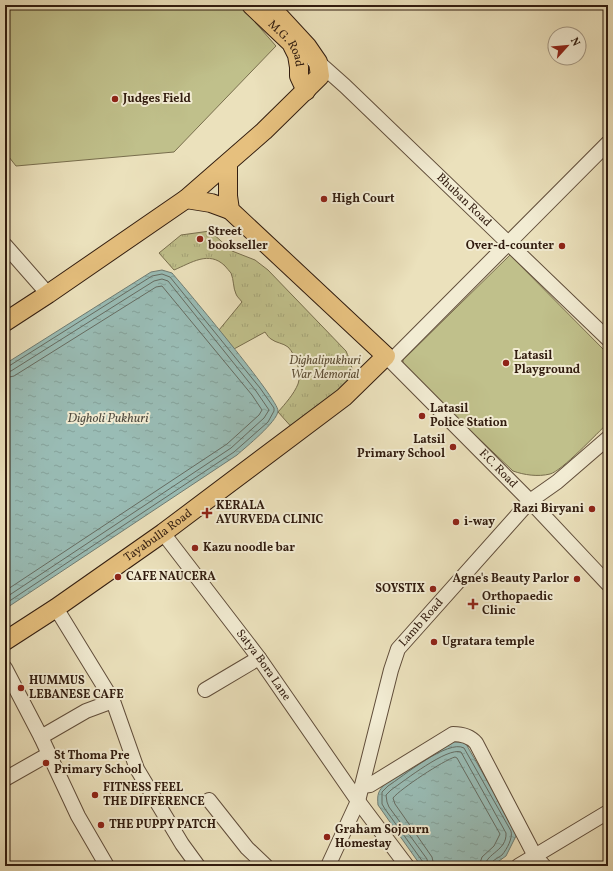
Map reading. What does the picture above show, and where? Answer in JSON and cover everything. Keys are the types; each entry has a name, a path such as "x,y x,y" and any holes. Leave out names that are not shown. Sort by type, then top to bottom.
{"main road":[{"name":"M.G. Road","path":"251,5 291,43 297,55 299,76 306,91"},
{"path":"5,322 186,199 228,163 306,91 320,76 318,62 308,46 269,5"},
{"path":"228,163 228,196 230,210"},
{"path":"186,199 211,203 230,210 389,358"},
{"name":"Tayabulla Road","path":"5,641 56,608 163,533 344,397 389,358"}],"street":[{"path":"297,55 318,62"},
{"name":"Bhuban Road","path":"318,62 345,86 608,339"},
{"path":"389,358 608,143"},
{"path":"5,245 48,294"},
{"name":"F.C. Road","path":"389,358 530,501 608,584"},
{"name":"Lamb Road","path":"328,866 358,801 391,670 398,649 530,501 557,482 608,438"},
{"name":"Satya Bora Lane","path":"163,533 259,658 358,801 407,866"},
{"path":"56,608 113,701 137,769 182,844 198,866"},
{"path":"206,690 259,658"},
{"path":"5,668 41,737 78,816 106,866"},
{"path":"41,737 86,711 113,701"},
{"path":"362,786 370,785 454,734 462,734 472,738 539,861"},
{"path":"5,779 49,754"},
{"path":"209,800 247,848 266,866"},
{"path":"518,866 539,861 608,812"}],"green space":[{"name":"Judges Field","path":"5,5 240,5 276,46 174,152 16,166 5,152"},
{"name":"Dighalipukhuri War Memorial","path":"210,231 232,251 255,260 268,270 346,351 352,368 351,379 295,431 278,412 289,399 299,380 298,365 291,350 288,347 270,339 265,332 234,349 219,330 242,302 235,292 231,273 219,261 206,258 193,261 174,270 159,253 181,235"},
{"name":"Latasil Playground","path":"510,255 608,354 608,423 563,466 550,474 545,475 522,474 513,471 403,367 403,360"}],"water":[{"name":"Digholi Pukhuri","path":"162,270 172,273 249,367 274,403 278,411 276,416 260,434 237,455 5,609 5,364 151,272"},
{"path":"453,742 462,742 466,744 515,829 516,836 506,856 492,866 421,866 378,805 379,793 381,788 386,783"}],"place":[{"name":"Judges Field","path":"115,99"},
{"name":"High Court","path":"324,199"},
{"name":"Street bookseller","path":"200,239"},
{"name":"Over-d-counter","path":"562,246"},
{"name":"Latasil Playground","path":"506,363"},
{"name":"Latasil Police Station","path":"422,416"},
{"name":"Latsil Primary School","path":"453,447"},
{"name":"Razi Biryani","path":"592,509"},
{"name":"KERALA AYURVEDA CLINIC","path":"207,513"},
{"name":"i-way","path":"456,522"},
{"name":"Kazu noodle bar","path":"195,548"},
{"name":"CAFE NAUCERA","path":"118,577"},
{"name":"Agne's Beauty Parlor","path":"577,579"},
{"name":"SOYSTIX","path":"433,589"},
{"name":"Orthopaedic Clinic","path":"473,604"},
{"name":"Ugratara temple","path":"434,642"},
{"name":"HUMMUS LEBANESE CAFE","path":"21,688"},
{"name":"St Thoma Pre Primary School","path":"46,763"},
{"name":"FITNESS FEEL THE DIFFERENCE","path":"95,795"},
{"name":"THE PUPPY PATCH","path":"101,825"},
{"name":"Graham Sojourn Homestay","path":"327,837"}]}
